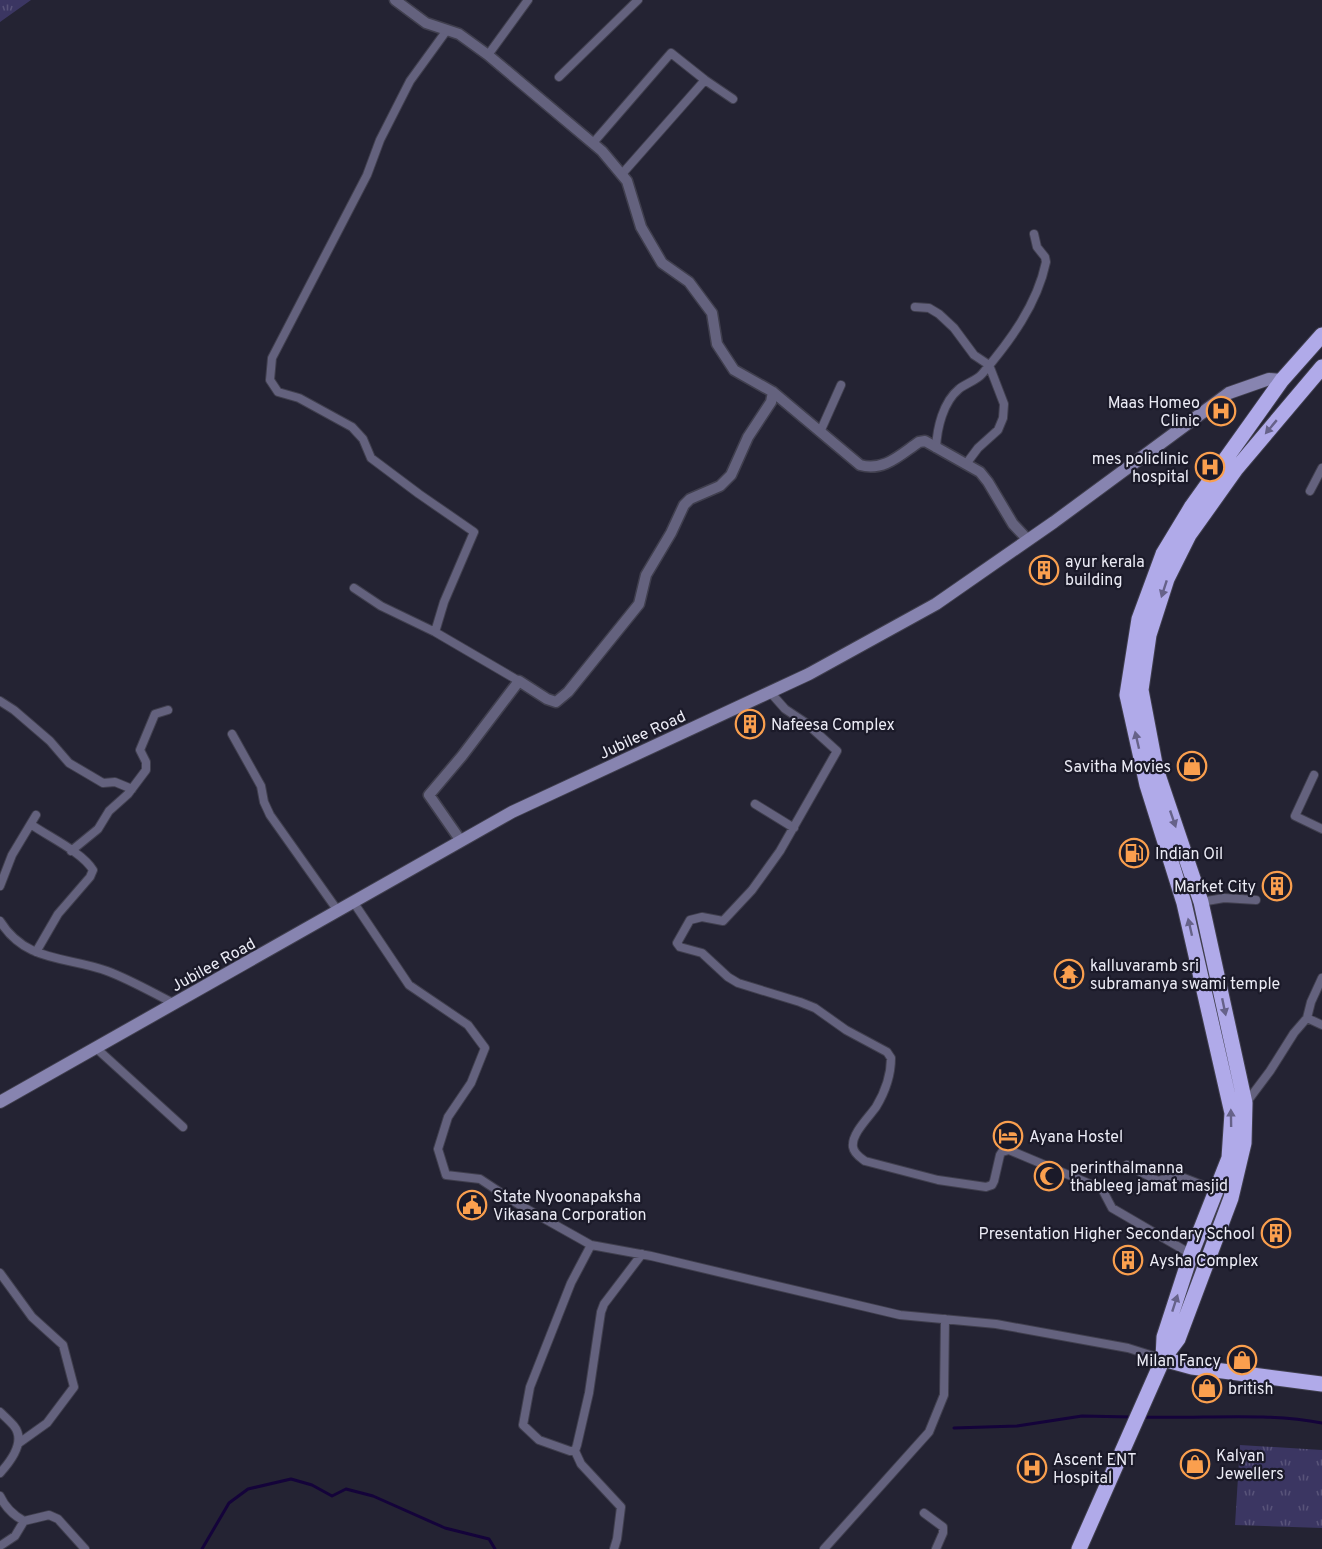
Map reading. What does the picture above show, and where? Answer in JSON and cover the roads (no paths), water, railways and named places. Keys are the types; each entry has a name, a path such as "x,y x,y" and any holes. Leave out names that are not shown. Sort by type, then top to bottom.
{"highway":[{"path":"1079,1549 1163,1359 1178,1339 1231,1198 1234,1162 1232,1113 1184,903 1147,785 1127,695 1139,619 1163,554 1192,506 1282,380 1322,334"},
{"path":"1163,1359 1164,1336 1215,1190 1244,1143 1245,1103 1201,902 1156,768 1141,690 1149,635 1167,579 1189,535 1236,469 1322,367"},
{"path":"1282,380 1290,376 1299,380 1298,395"},
{"path":"1163,1359 1192,1367 1322,1384"}],"main road":[{"name":"Jubilee Road","path":"0,1102 512,812 809,674 936,604 1028,540 1229,393 1269,379 1282,380"}],"street":[{"path":"395,0 426,23 459,34 488,55 593,143 622,174 627,181 641,227 662,263 689,282 712,313 717,344 734,370 773,392 860,465 868,467 890,463 920,442 925,441 980,472 1013,524 1028,540"},
{"path":"488,55 528,0"},
{"path":"559,77 638,0"},
{"path":"435,632 444,602 474,532 371,458 363,440 352,427 299,398 278,392 270,380 272,358 367,175 380,140 410,81 447,30"},
{"path":"593,143 671,53 733,99"},
{"path":"622,174 705,80"},
{"path":"936,448 936,436 950,398 960,388 980,376 1023,319 1044,273 1046,262 1045,257 1036,247 1034,234"},
{"path":"915,308 929,308 939,314 954,328 974,356 989,365 1004,404 1004,418 994,435 978,448 966,464"},
{"path":"820,432 841,385"},
{"path":"354,588 381,606 435,632 547,699 556,702 568,692 639,604 646,575 671,533 684,505 690,499 720,486 732,475 748,437 771,402 773,392"},
{"path":"1310,490 1322,468"},
{"path":"461,841 429,795 519,681"},
{"path":"770,692 785,709 806,723 837,751 780,851 752,890 723,921 697,917 690,920 677,943 680,947 702,953 738,983 809,1005 846,1030 887,1052 891,1058 891,1072 876,1107 866,1118 854,1140 853,1148 857,1155 865,1161 938,1180 986,1187 992,1185 994,1181 1000,1155 1009,1150 1102,1189 1112,1208 1191,1254"},
{"path":"0,701 50,741 69,763 103,783 115,782 132,789"},
{"path":"71,851 98,829 109,811 119,804 146,770 146,762 140,750 155,714 168,710"},
{"path":"232,734 261,786 264,802 270,815 338,911"},
{"path":"1314,776 1295,816 1322,829"},
{"path":"755,804 794,828"},
{"path":"0,886 9,861 36,815"},
{"path":"32,825 71,851 93,870 90,877 58,914 36,952"},
{"path":"1201,902 1224,898 1256,900"},
{"path":"354,903 409,985 468,1025 485,1048 471,1083 448,1117 438,1149 446,1174 480,1179 591,1245 642,1254 900,1315 996,1324 1128,1348 1163,1359"},
{"path":"0,921 6,930 22,944 46,957 106,970 175,1004"},
{"path":"1245,1103 1307,1018 1311,1002 1322,978"},
{"path":"1307,1018 1322,1025"},
{"path":"96,1048 183,1127"},
{"path":"1126,1165 1158,1181 1176,1175 1215,1190"},
{"path":"574,1451 539,1440 523,1425 530,1387 571,1284 591,1245"},
{"path":"614,1549 621,1507 581,1464 574,1451 590,1393 601,1312 604,1304 642,1254"},
{"path":"0,1273 32,1317 63,1345 74,1387 47,1423 19,1443 10,1462 0,1473"},
{"path":"824,1549 929,1432 944,1395 945,1319"},
{"path":"0,1412 16,1427 19,1443"},
{"path":"0,1496 3,1503 16,1517 24,1521 49,1515 58,1519 85,1549"},
{"path":"924,1513 943,1527 943,1533 936,1549"},
{"path":"0,1546 15,1536 24,1521"}],"waterway":[{"path":"954,1428 1017,1426 1082,1416 1131,1417"},
{"path":"1144,1417 1256,1417 1322,1423"},
{"path":"202,1549 229,1503 248,1489 291,1479 312,1485 332,1496 346,1489 373,1496 445,1528 489,1539 495,1549"}],"place":[{"name":"Maas Homeo Clinic","path":"1221,411"},
{"name":"mes policlinic hospital","path":"1210,467"},
{"name":"ayur kerala building","path":"1044,570"},
{"name":"Nafeesa Complex","path":"750,724"},
{"name":"Savitha Movies","path":"1192,766"},
{"name":"Indian Oil","path":"1134,853"},
{"name":"Market City","path":"1277,886"},
{"name":"kalluvaramb sri subramanya swami temple","path":"1069,974"},
{"name":"Ayana Hostel","path":"1008,1136"},
{"name":"perinthalmanna thableeg jamat masjid","path":"1049,1176"},
{"name":"State Nyoonapaksha Vikasana Corporation","path":"472,1205"},
{"name":"Presentation Higher Secondary School","path":"1276,1233"},
{"name":"Aysha Complex","path":"1128,1260"},
{"name":"Milan Fancy","path":"1242,1360"},
{"name":"british","path":"1207,1388"},
{"name":"Kalyan Jewellers","path":"1195,1464"},
{"name":"Ascent ENT Hospital","path":"1032,1468"}]}
